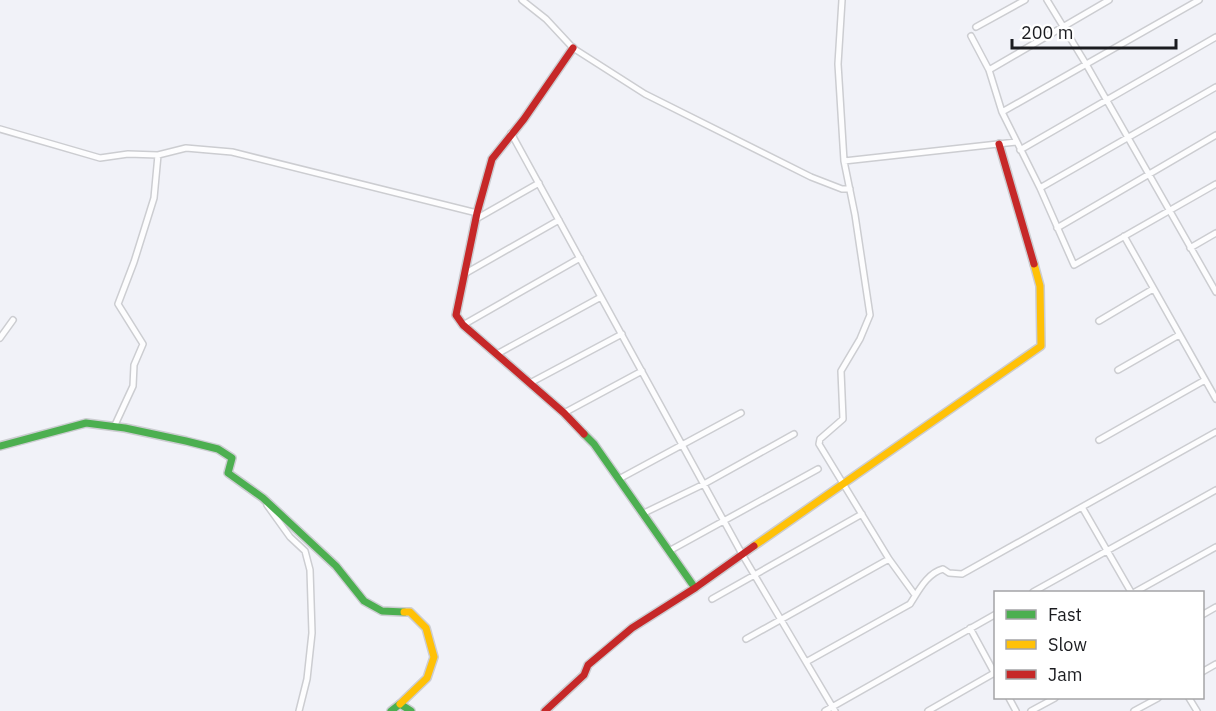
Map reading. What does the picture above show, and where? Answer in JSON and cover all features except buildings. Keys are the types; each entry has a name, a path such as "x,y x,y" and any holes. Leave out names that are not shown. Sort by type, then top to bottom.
{"street":[{"path":"522,0 546,19 573,48 645,93 811,177 843,189 850,189"},
{"path":"842,0 838,64 844,161 870,315 860,339 841,371 843,419 820,438 819,444 889,559 915,595"},
{"path":"976,27 1025,0"},
{"path":"1047,0 1215,289"},
{"path":"989,70 1109,0"},
{"path":"1002,112 1199,0"},
{"path":"971,36 989,70 1002,112 1040,188 1074,266 1216,184"},
{"path":"1020,150 1216,37"},
{"path":"573,48 524,119 492,159 456,315 464,325 564,413 594,444 694,588"},
{"path":"1040,188 1216,87"},
{"path":"0,129 100,158 128,154 158,155 186,148 232,152 477,216 539,183"},
{"path":"512,133 742,554 834,709"},
{"path":"1057,228 1216,135"},
{"path":"844,161 1016,142"},
{"path":"545,711 584,675 588,665 633,628 1041,346 1040,286 999,144"},
{"path":"114,426 133,386 134,365 144,344 118,304 154,198 158,155"},
{"path":"466,273 560,220"},
{"path":"1190,248 1216,233"},
{"path":"1124,236 1216,399"},
{"path":"464,325 580,258"},
{"path":"1099,321 1153,289"},
{"path":"496,354 601,297"},
{"path":"0,338 13,320"},
{"path":"530,383 622,334"},
{"path":"1118,370 1179,335"},
{"path":"564,413 642,371"},
{"path":"1099,440 1205,380"},
{"path":"619,479 741,413"},
{"path":"0,446 86,423 114,426 218,448 232,458 228,473 263,498 336,566 364,601 382,611 410,612 426,628 434,657 427,678 391,711"},
{"path":"806,662 910,604 935,571 943,569 949,573 962,573 1216,432"},
{"path":"642,514 704,484 794,434"},
{"path":"669,551 818,469"},
{"path":"1035,591 1216,490"},
{"path":"263,498 290,537 305,551 310,570 312,633 308,679 299,711"},
{"path":"1082,507 1106,551 1132,591"},
{"path":"712,598 862,513"},
{"path":"1135,591 1216,547"},
{"path":"746,639 889,559"},
{"path":"825,711 834,709 994,615"},
{"path":"970,628 994,671"},
{"path":"928,711 994,674"},
{"path":"1031,711 1053,699"},
{"path":"1134,711 1156,699"},
{"path":"400,704 411,711"}],"traffic: fast":[{"path":"0,446 86,423 125,428 218,449 232,458 228,473 263,498 336,566 364,601 382,611 404,612"},
{"path":"584,434 594,444 695,588"},
{"path":"391,711 400,704 411,711"}],"traffic: slow":[{"path":"754,546 1041,346 1040,286 1034,264"},
{"path":"400,704 427,678 434,657 426,628 410,612 404,612"}],"traffic: jam":[{"path":"573,48 524,119 492,159 477,213 456,315 463,325 564,413 584,434"},
{"path":"999,144 1034,264"},
{"path":"545,711 584,675 588,665 632,628 695,588 754,546"}]}
